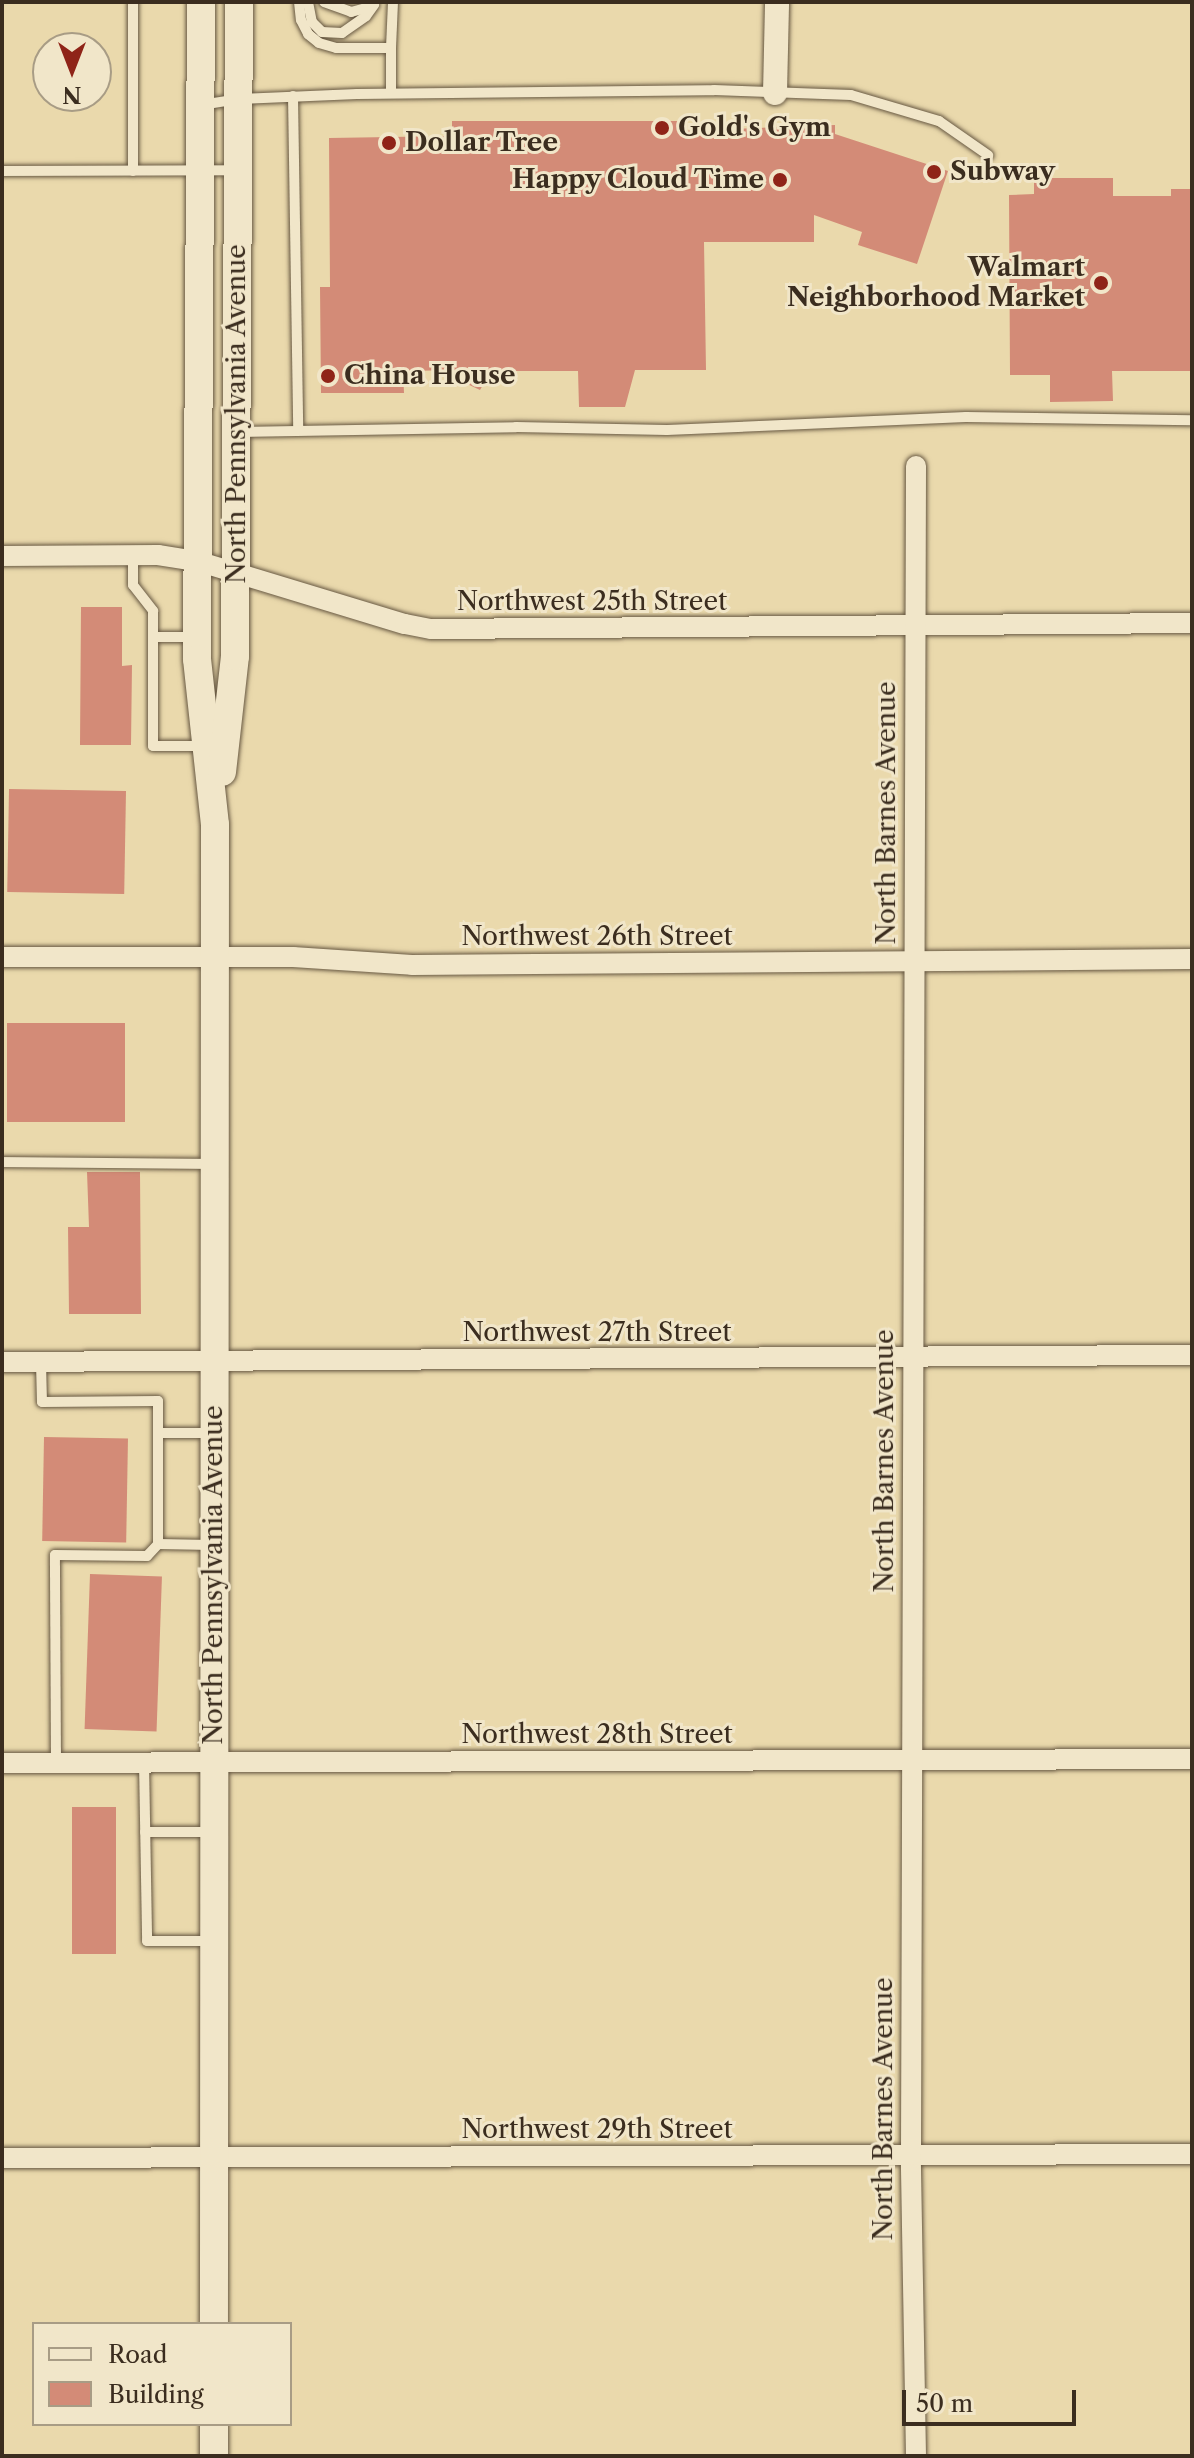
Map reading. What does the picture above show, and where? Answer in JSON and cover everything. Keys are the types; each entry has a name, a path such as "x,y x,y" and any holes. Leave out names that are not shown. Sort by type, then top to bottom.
{"main road":[{"name":"North Pennsylvania Avenue","path":"201,2 197,637 215,825 214,2322"},
{"name":"North Pennsylvania Avenue","path":"215,825 235,656 239,2"},
{"path":"199,273 238,273"},
{"path":"199,399 236,399"},
{"path":"214,2426 214,2456"}],"street":[{"path":"775,93 777,2"},
{"name":"North Barnes Avenue","path":"916,466 911,2155 916,2456"},
{"name":"Northwest 25th Street","path":"2,556 133,555 197,561 431,629 1192,623"},
{"name":"Northwest 26th Street","path":"2,957 215,956 412,965 1192,959"},
{"name":"Northwest 27th Street","path":"2,1362 1192,1355"},
{"name":"Northwest 28th Street","path":"2,1763 1192,1759"},
{"name":"Northwest 29th Street","path":"2,2158 1192,2154"}],"lane":[{"path":"133,2 133,171"},
{"path":"299,2 301,20 308,34 319,43 336,48 391,48"},
{"path":"308,2 312,22 322,32 342,33 366,16 375,3"},
{"path":"324,2 351,12 363,12 375,3"},
{"path":"391,93 393,2"},
{"path":"201,105 240,99 391,93 714,90 851,95 939,121 988,155"},
{"path":"293,96 298,430"},
{"path":"2,171 238,170"},
{"path":"236,433 298,430 667,430 966,417 1192,420"},
{"path":"133,555 133,585 153,611 153,746 207,746"},
{"path":"153,637 197,637"},
{"path":"2,1162 215,1164"},
{"path":"41,1362 42,1402 158,1401 158,1544 147,1556 55,1555 56,1762"},
{"path":"158,1433 215,1433"},
{"path":"158,1544 214,1545"},
{"path":"144,1762 147,1941 214,1941"},
{"path":"145,1832 213,1832"}],"building":[{"path":"452,121 678,121 679,131 835,125 835,134 948,171 917,264 858,245 862,232 814,215 814,242 704,242 706,370 635,370 625,407 579,407 578,371 491,371 480,390 463,382 461,370 403,371 404,393 321,393 320,287 330,287 329,138 452,136"},
{"name":"Walmart Neighborhood Market","path":"1034,178 1113,178 1113,196 1171,196 1171,189 1192,189 1192,371 1112,371 1113,401 1050,402 1050,375 1010,375 1009,195 1034,194"},
{"path":"81,607 122,607 122,666 132,665 131,745 80,745"},
{"path":"9,789 126,791 124,894 7,892"},
{"path":"7,1023 125,1023 125,1122 7,1122"},
{"path":"87,1172 140,1172 141,1314 69,1314 68,1227 89,1227"},
{"path":"44,1437 128,1438 126,1542 42,1541"},
{"path":"90,1574 162,1577 157,1731 85,1729"},
{"path":"72,1807 116,1807 116,1954 72,1954"}],"place":[{"name":"Gold's Gym","path":"662,128"},
{"name":"Dollar Tree","path":"389,143"},
{"name":"Subway","path":"934,172"},
{"name":"Happy Cloud Time","path":"780,180"},
{"name":"Walmart Neighborhood Market","path":"1101,283"},
{"name":"China House","path":"328,376"}]}
